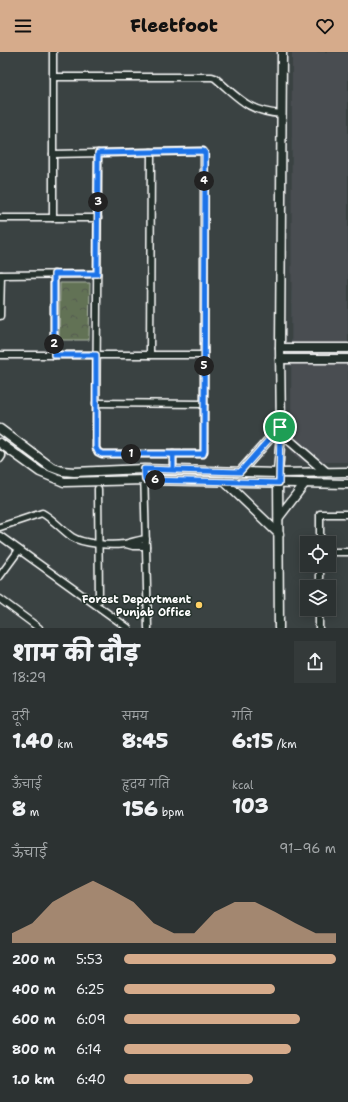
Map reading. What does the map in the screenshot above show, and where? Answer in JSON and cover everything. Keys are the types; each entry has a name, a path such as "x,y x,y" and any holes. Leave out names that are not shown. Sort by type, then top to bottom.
{"main road":[{"path":"279,628 278,473 281,430 280,348 282,52"},
{"path":"280,348 348,348"},
{"path":"280,359 348,359"},
{"path":"0,429 51,467 62,471 74,472 144,469 278,473 348,472"},
{"path":"240,472 281,430"},
{"path":"281,430 326,472"},
{"path":"0,443 40,472 64,482 145,480 348,484"},
{"path":"225,482 279,534"},
{"path":"279,517 305,483"}],"street":[{"path":"53,218 54,52"},
{"path":"53,77 212,77 250,107 261,111 281,114"},
{"path":"53,154 98,153 203,151 205,153 203,454 102,454 98,452 96,448 98,153"},
{"path":"150,355 151,152"},
{"path":"0,218 98,218"},
{"path":"54,274 54,355"},
{"path":"0,316 0,275 97,274"},
{"path":"0,355 204,355"},
{"path":"96,403 204,404"},
{"path":"0,454 2,456 0,459"},
{"path":"173,454 173,470"},
{"path":"144,469 148,628"},
{"path":"98,489 99,600"},
{"path":"0,527 42,513 79,540 99,544 146,542"},
{"path":"320,536 320,514 348,514"},
{"path":"0,536 128,628"},
{"path":"0,576 20,550"},
{"path":"336,552 348,552"},
{"path":"0,599 39,628"},
{"path":"319,616 319,628"}],"shaded area":[{"path":"292,52 348,52 348,462 303,462 291,453"}],"green space":[{"path":"60,283 90,283 89,340 59,340"}],"place":[{"name":"Forest Department Punjab Office","path":"199,605"}],"route":[{"path":"280,427 240,472 173,470 173,454 102,454 98,452 96,448 96,355 54,355 54,274 97,274 98,153 203,151 205,153 204,451 203,454 173,454 173,470 144,469 145,480 279,483 280,427"}]}
